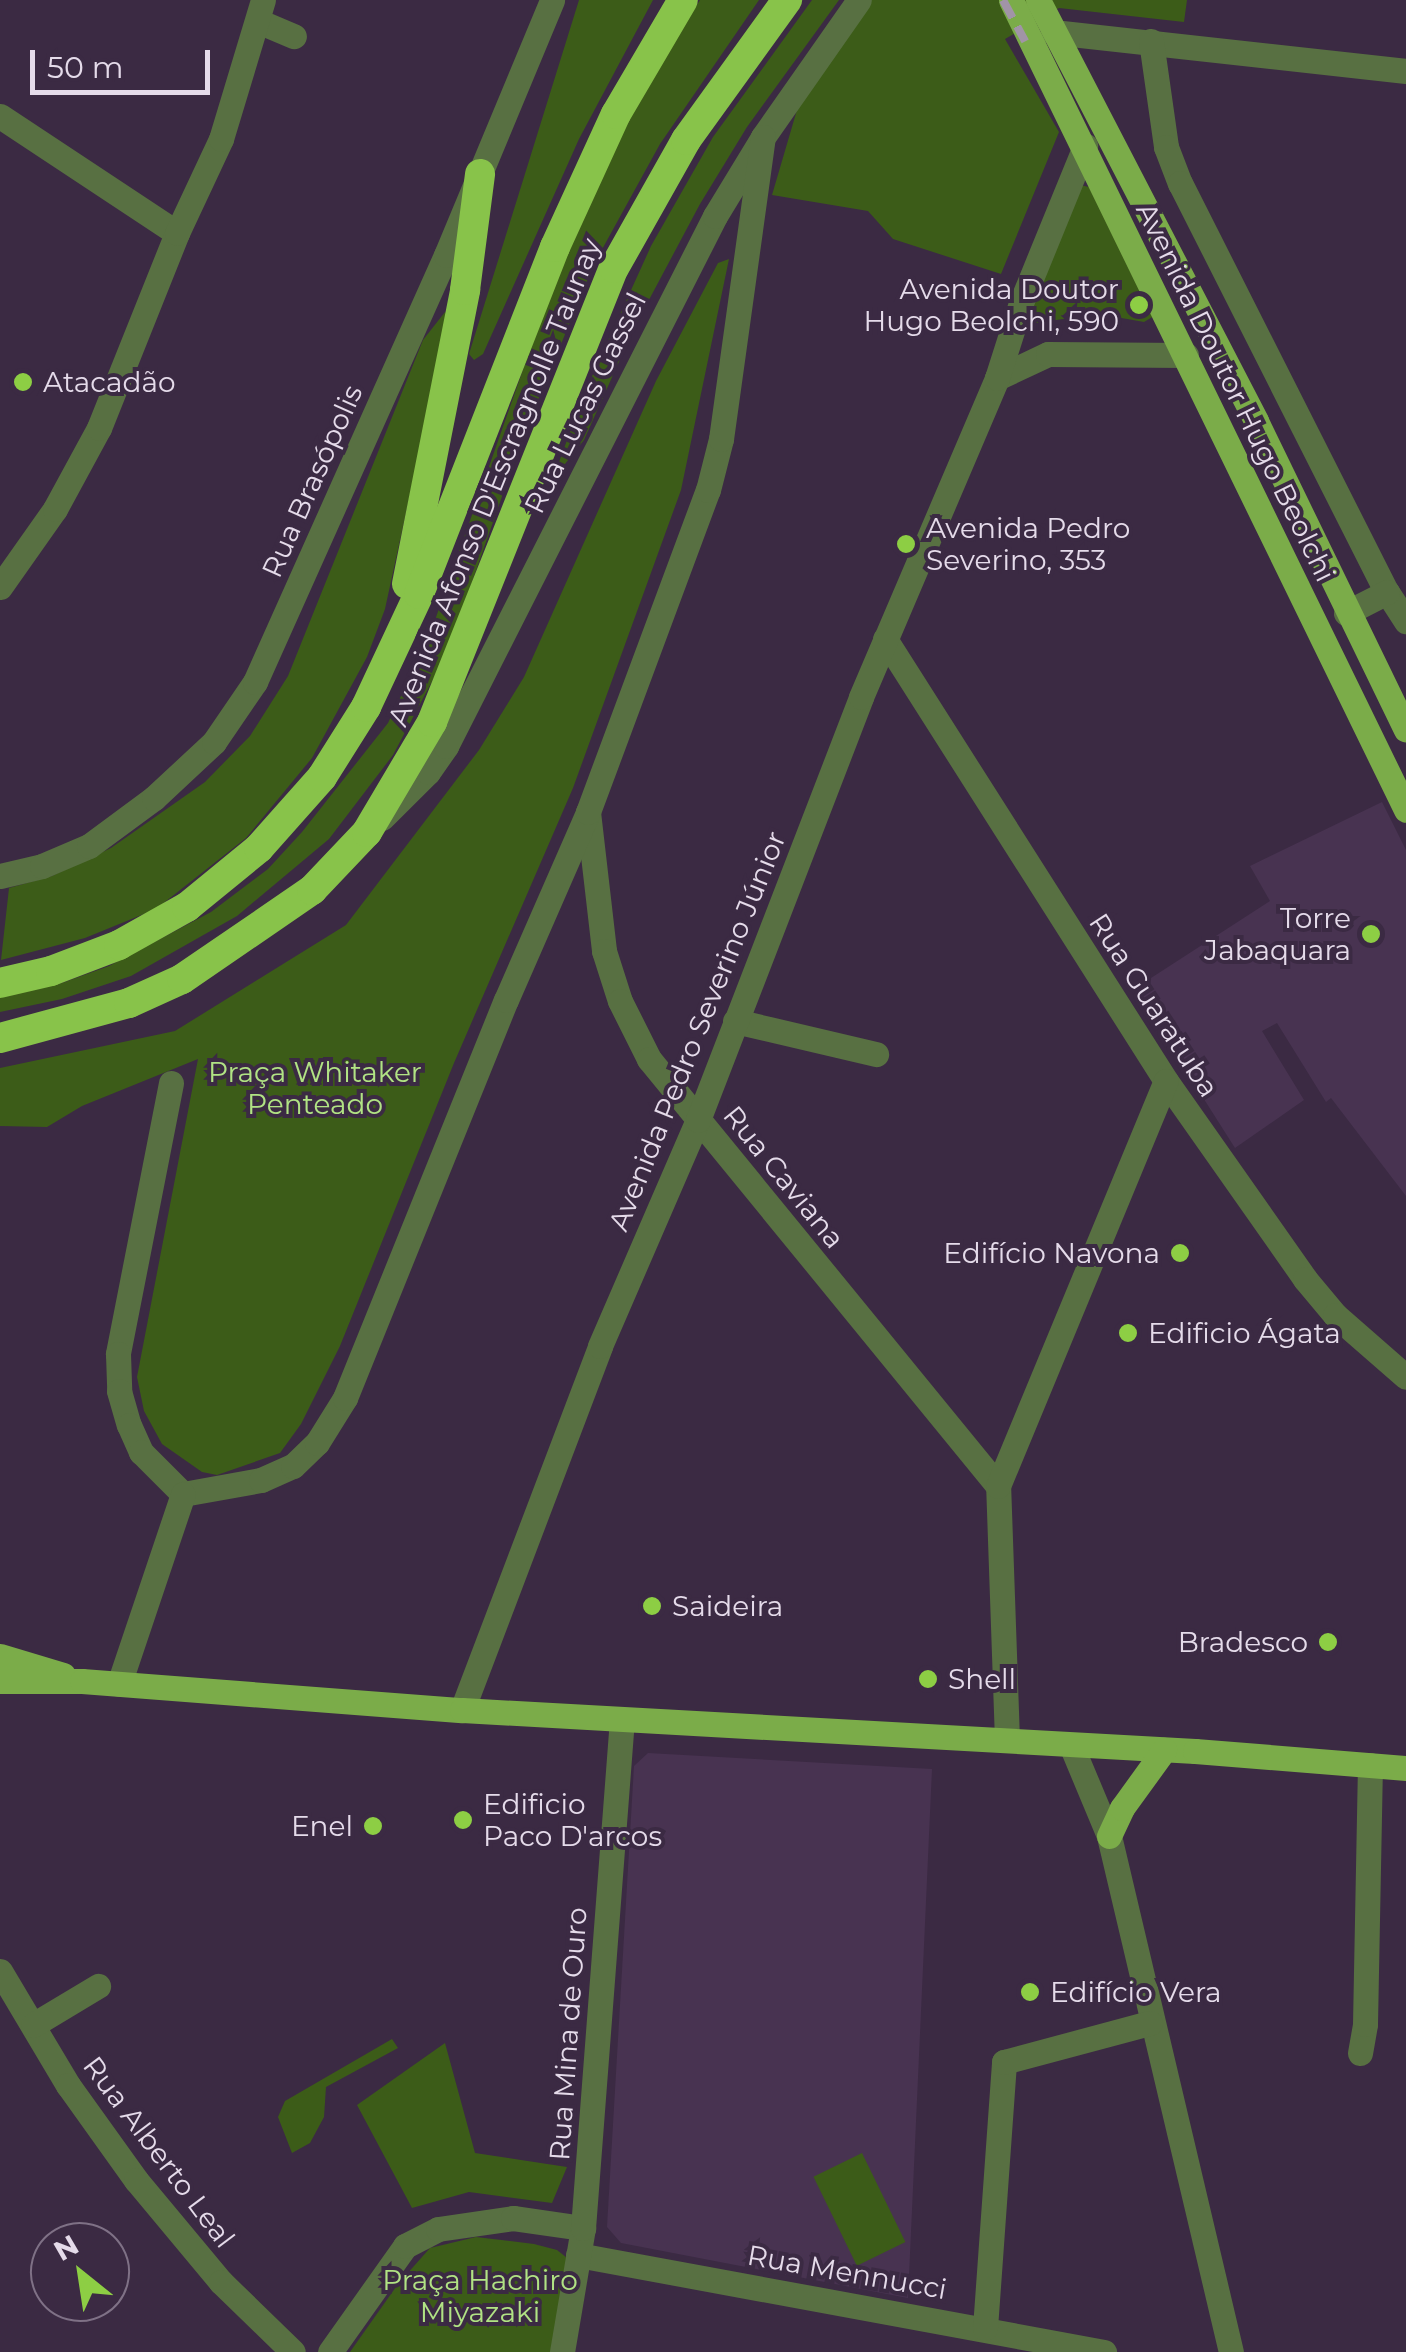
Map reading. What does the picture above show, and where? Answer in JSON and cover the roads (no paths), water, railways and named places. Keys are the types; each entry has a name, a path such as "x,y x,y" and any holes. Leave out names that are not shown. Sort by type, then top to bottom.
{"highway":[{"name":"Avenida Afonso D'Escragnolle Taunay","path":"0,983 51,971 119,945 187,906 259,848 322,777 366,707 396,642 555,247 616,114 683,0"},
{"name":"Avenida Afonso D'Escragnolle Taunay","path":"0,1038 129,1003 182,979 299,900 367,832 432,722 614,268 686,140 786,0"},
{"path":"396,642 468,272 480,174"}],"main road":[{"name":"Avenida Doutor Hugo Beolchi","path":"1011,0 1041,20 1277,469 1406,730"},
{"name":"Avenida Doutor Hugo Beolchi","path":"1041,20 1085,146 1406,810"},
{"path":"1186,355 1220,370 1277,469"},
{"path":"0,1656 82,1681"},
{"path":"0,1681 82,1681 462,1710 1405,1767"},
{"path":"1109,1836 1122,1808 1164,1750"}],"street":[{"name":"Rua Brasópolis","path":"0,876 42,866 89,846 154,798 214,742 256,682 480,174 552,0"},
{"name":"Rua Lucas Gassel","path":"367,832 428,772 446,746 667,305 763,136 860,0"},
{"path":"0,587 55,509 99,428 177,233 221,138 261,11 294,36"},
{"path":"1041,20 1151,40 1406,71"},
{"name":"Avenida Doutor Hugo Beolchi","path":"1151,40 1166,147 1180,183 1387,592 1406,621"},
{"path":"0,116 177,233"},
{"path":"171,1083 118,1354 119,1391 135,1438 163,1478 183,1494 262,1480 292,1466 317,1443 345,1398 506,1000 588,812 708,490 721,438 763,136"},
{"name":"Avenida Pedro Severino Júnior","path":"462,1710 600,1346 698,1120 885,639 997,378 1021,303 1085,146"},
{"path":"997,378 1048,354 1186,355"},
{"name":"Avenida Doutor Hugo Beolchi","path":"1346,613 1387,592"},
{"name":"Rua Guaratuba","path":"885,639 1166,1082 1305,1279 1335,1315 1406,1378"},
{"name":"Rua Caviana","path":"588,812 604,951 620,1000 648,1059 998,1486"},
{"path":"735,1021 876,1054"},
{"path":"1008,1740 998,1486 1166,1082"},
{"path":"120,1684 183,1494"},
{"name":"Rua Mina de Ouro","path":"562,2352 583,2228 622,1719"},
{"path":"1071,1745 1109,1836 1150,2023 1231,2352"},
{"path":"1360,2053 1365,2024 1370,1765"},
{"name":"Rua Alberto Leal","path":"0,1971 136,2180 221,2282 293,2352"},
{"path":"32,2025 98,1986"},
{"path":"985,2328 1004,2062 1150,2023"},
{"path":"330,2352 405,2246 438,2229 514,2218 583,2228"},
{"name":"Rua Mennucci","path":"578,2255 1104,2352"}],"railway":[{"path":"1003,0 1025,41"}],"place":[{"name":"Avenida Doutor Hugo Beolchi, 590","path":"1139,305"},
{"name":"Atacadão","path":"23,382"},
{"name":"Avenida Pedro Severino, 353","path":"906,544"},
{"name":"Torre Jabaquara","path":"1371,934"},
{"name":"Edifício Navona","path":"1180,1253"},
{"name":"Edificio Ágata","path":"1128,1333"},
{"name":"Saideira","path":"652,1606"},
{"name":"Bradesco","path":"1328,1642"},
{"name":"Shell","path":"928,1679"},
{"name":"Edificio Paco D'arcos","path":"463,1820"},
{"name":"Enel","path":"373,1826"},
{"name":"Edifício Vera","path":"1030,1992"}],"park label":[{"name":"Praça Whitaker Penteado","path":"315,1088"},
{"name":"Praça Hachiro Miyazaki","path":"480,2296"}]}
